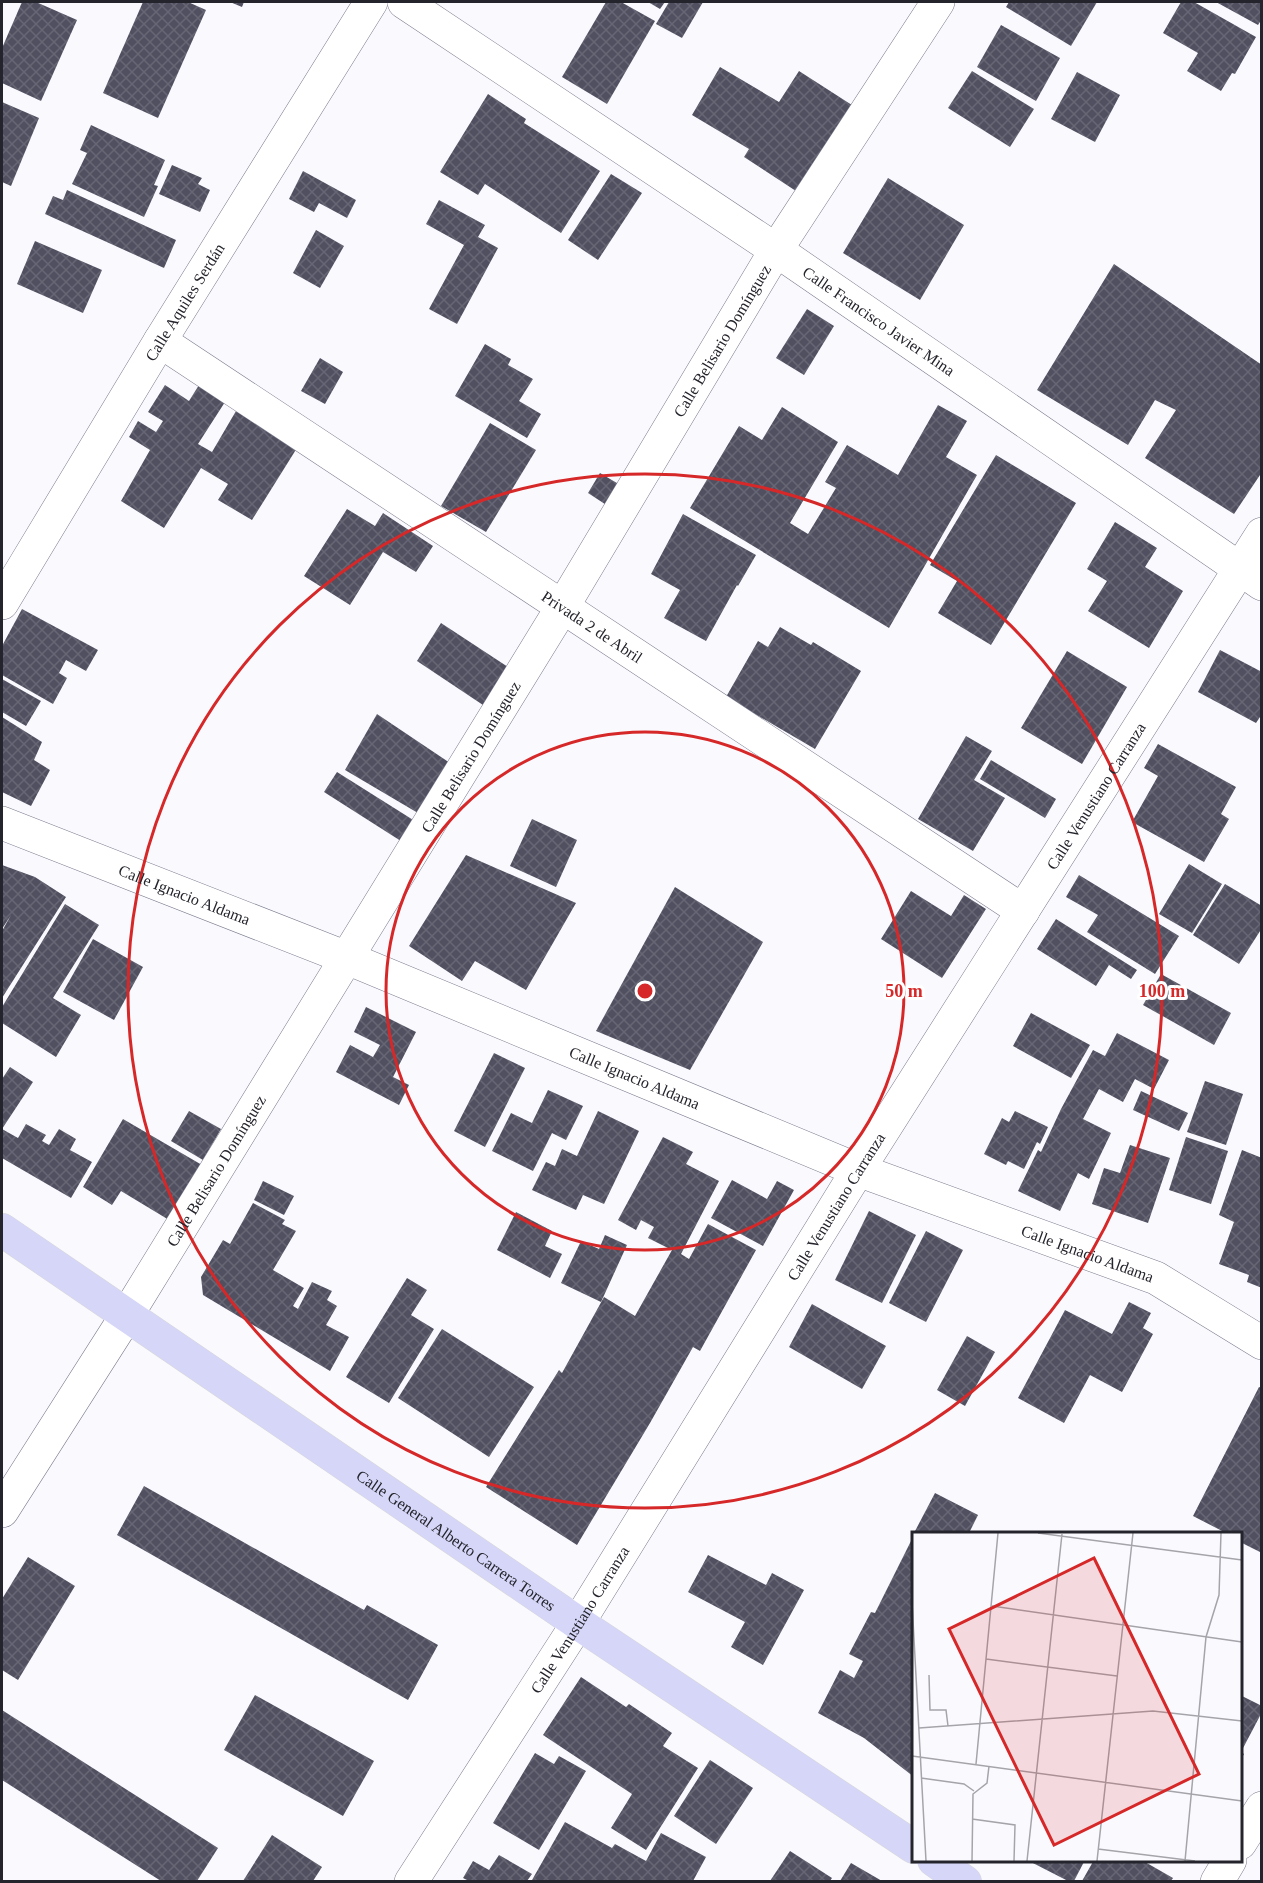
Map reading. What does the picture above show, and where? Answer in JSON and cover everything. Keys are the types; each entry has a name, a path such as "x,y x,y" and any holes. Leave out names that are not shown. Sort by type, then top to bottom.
{"main road":[{"name":"Calle General Alberto Carrera Torres","path":"2,1230 578,1623 912,1846"},
{"path":"937,1862 965,1881"}],"street":[{"name":"Calle Aquiles Serdán","path":"2,603 160,340 371,2"},
{"name":"Calle Francisco Javier Mina","path":"404,2 776,250 1250,577"},
{"name":"Calle Belisario Domínguez","path":"2,1511 127,1315 347,958 563,606 776,250 938,2"},
{"name":"Privada 2 de Abril","path":"160,340 1023,911"},
{"name":"Calle Venustiano Carranza","path":"411,1881 578,1623 858,1170 1023,911 1250,577 1262,534"},
{"name":"Calle Ignacio Aldama","path":"2,823 347,958 858,1170 1156,1278 1262,1343"},
{"path":"1242,1840 1262,1808"},
{"path":"1217,1881 1229,1862"}],"building":[{"path":"22,2 36,2 77,20 41,101 2,83 2,48"},
{"path":"143,2 188,2 206,10 158,118 103,93"},
{"path":"230,2 244,2 242,7"},
{"path":"606,2 621,2 655,21 607,104 562,77"},
{"path":"648,2 665,2 660,9"},
{"path":"669,2 703,2 682,38 656,24"},
{"path":"1009,2 1097,2 1071,46 1006,7"},
{"path":"1181,2 1194,2 1256,37 1235,74 1232,73 1221,91 1187,71 1198,53 1163,33"},
{"path":"1216,2 1262,2 1262,19 1258,25"},
{"path":"1001,25 1060,58 1036,101 977,67"},
{"path":"720,67 779,102 799,71 855,107 799,193 744,157 749,149 692,115"},
{"path":"972,71 1034,109 1010,147 948,108"},
{"path":"1077,72 1120,95 1095,142 1051,119"},
{"path":"488,94 526,119 524,123 600,171 561,233 485,184 478,195 440,172"},
{"path":"2,102 39,118 11,186 2,182"},
{"path":"91,125 165,160 154,185 158,186 144,217 72,184 87,153 80,150"},
{"path":"172,165 202,178 198,184 210,190 200,212 159,194"},
{"path":"303,171 356,200 347,218 319,203 314,212 289,199"},
{"path":"611,174 642,193 598,260 568,240"},
{"path":"888,178 964,225 920,300 843,253"},
{"path":"67,190 176,240 164,268 45,214 53,196 63,200"},
{"path":"439,200 485,225 478,237 498,248 457,324 429,309 464,245 426,224"},
{"path":"316,230 344,246 320,288 293,273"},
{"path":"35,241 102,270 83,313 17,284"},
{"path":"1114,264 1262,365 1262,472 1234,514 1145,458 1176,410 1155,400 1128,445 1037,390"},
{"path":"807,309 834,326 804,375 776,358"},
{"path":"485,344 511,359 508,365 533,379 519,401 541,414 527,438 455,396"},
{"path":"320,358 343,372 325,404 301,391"},
{"path":"165,385 189,401 199,385 225,402 198,444 212,452 236,411 297,448 252,520 218,500 228,484 201,468 164,528 121,501 150,450 129,437 138,421 156,432 163,421 148,412"},
{"path":"938,405 967,421 946,457 977,475 889,628 690,508 739,426 762,440 782,407 838,442 790,523 808,534 836,488 825,482 847,445 898,475"},
{"path":"490,423 536,450 486,532 441,506"},
{"path":"996,455 1076,503 991,645 938,613 957,581 930,565"},
{"path":"600,473 627,489 614,510 588,493"},
{"path":"347,509 375,526 383,513 433,546 416,572 383,552 350,605 304,576"},
{"path":"683,514 756,555 706,641 664,618 680,590 651,574"},
{"path":"1115,522 1157,548 1145,567 1183,591 1149,648 1088,611 1107,581 1087,569"},
{"path":"22,609 98,650 86,671 66,660 59,673 67,678 53,704 2,675 2,646"},
{"path":"441,623 508,667 483,705 417,661"},
{"path":"780,627 811,645 813,642 861,671 815,749 726,697 758,641 768,647"},
{"path":"1220,650 1262,672 1262,714 1256,723 1198,692"},
{"path":"1067,651 1127,687 1082,764 1021,728"},
{"path":"2,679 41,701 26,726 2,712"},
{"path":"377,714 453,765 423,816 345,770"},
{"path":"2,717 42,742 34,760 50,770 31,806 2,792"},
{"path":"966,736 992,751 974,780 1005,798 973,851 918,819"},
{"path":"1158,744 1236,787 1221,814 1229,819 1204,862 1132,822 1158,776 1144,768"},
{"path":"991,760 1056,799 1045,818 980,779"},
{"path":"337,772 418,823 404,843 324,792"},
{"path":"532,819 577,840 556,887 510,866"},
{"path":"466,855 576,903 526,990 475,961 462,981 409,946"},
{"path":"1189,864 1222,884 1192,933 1159,914"},
{"path":"2,865 35,877 66,897 2,998 2,931 11,915 2,929"},
{"path":"1079,875 1179,936 1155,974 1087,932 1098,915 1066,897"},
{"path":"1225,884 1262,906 1262,928 1239,964 1193,935"},
{"path":"675,887 763,942 690,1070 596,1031"},
{"path":"911,891 951,916 964,895 986,909 942,978 881,939"},
{"path":"65,904 99,925 53,998 81,1015 56,1057 2,1023 2,1007"},
{"path":"1056,919 1137,970 1131,979 1109,965 1096,986 1037,949"},
{"path":"93,939 143,967 114,1020 63,992"},
{"path":"1161,974 1231,1013 1214,1045 1143,1005"},
{"path":"366,1007 416,1032 393,1077 409,1085 399,1105 336,1072 350,1045 373,1057 380,1045 354,1032"},
{"path":"1031,1013 1090,1045 1071,1078 1013,1046"},
{"path":"1117,1033 1169,1060 1154,1089 1135,1079 1123,1102 1099,1089 1083,1119 1111,1133 1089,1179 1078,1173 1060,1211 1018,1191 1038,1150 1041,1152 1093,1050 1105,1056"},
{"path":"494,1053 525,1068 485,1147 454,1131"},
{"path":"10,1067 33,1082 2,1129 2,1079"},
{"path":"1205,1081 1243,1094 1226,1145 1187,1132"},
{"path":"548,1090 583,1106 566,1140 552,1133 533,1171 492,1151 511,1113 532,1123"},
{"path":"1141,1091 1188,1113 1179,1131 1133,1110"},
{"path":"189,1111 221,1129 203,1160 171,1141"},
{"path":"598,1111 639,1131 604,1204 583,1195 576,1210 532,1190 546,1162 555,1166 562,1149 577,1156"},
{"path":"1015,1111 1048,1127 1040,1144 1037,1142 1024,1169 1008,1161 1006,1165 984,1154 1002,1118 1009,1122"},
{"path":"123,1119 202,1165 169,1220 121,1191 112,1205 83,1187"},
{"path":"26,1124 46,1135 42,1141 49,1145 59,1129 76,1139 70,1150 92,1162 71,1198 2,1158 2,1129 18,1138"},
{"path":"663,1137 693,1152 686,1164 719,1181 681,1254 689,1259 708,1224 756,1250 700,1351 693,1347 577,1545 486,1487 559,1370 562,1373 604,1297 635,1316 672,1250 648,1238 654,1227 641,1220 636,1230 618,1220"},
{"path":"1186,1137 1228,1151 1211,1204 1169,1190"},
{"path":"1130,1145 1170,1158 1148,1223 1092,1204 1104,1168 1120,1173"},
{"path":"1242,1150 1262,1158 1262,1227 1260,1231 1262,1232 1262,1288 1247,1282 1249,1275 1219,1264 1234,1222 1219,1215"},
{"path":"732,1180 767,1199 777,1181 794,1190 763,1246 711,1218"},
{"path":"263,1181 294,1196 284,1215 254,1200"},
{"path":"253,1203 285,1220 282,1224 296,1231 273,1270 304,1288 293,1306 298,1309 312,1282 332,1291 327,1300 337,1306 326,1325 349,1337 330,1371 203,1295 201,1277 223,1240 230,1244"},
{"path":"869,1211 916,1235 882,1303 835,1280"},
{"path":"516,1212 552,1231 545,1246 562,1254 550,1278 497,1250"},
{"path":"926,1231 963,1250 926,1322 889,1303"},
{"path":"605,1235 627,1245 601,1302 561,1283 581,1241 599,1249"},
{"path":"407,1278 427,1290 411,1315 434,1329 389,1403 346,1377"},
{"path":"1129,1302 1151,1313 1143,1328 1153,1334 1122,1392 1090,1375 1064,1423 1018,1398 1065,1310 1112,1334"},
{"path":"812,1304 886,1346 862,1389 789,1347"},
{"path":"442,1329 534,1387 489,1457 398,1398"},
{"path":"967,1336 995,1352 965,1406 937,1390"},
{"path":"1259,1387 1262,1388 1262,1553 1242,1543 1242,1532 1224,1532 1193,1516"},
{"path":"144,1486 364,1610 367,1605 438,1645 408,1700 117,1535"},
{"path":"935,1493 978,1515 970,1532 915,1532"},
{"path":"912,1539 912,1775 864,1738 818,1713 840,1670 854,1678 863,1661 849,1654 871,1612 875,1613"},
{"path":"708,1555 766,1585 772,1573 804,1590 763,1665 731,1647 745,1622 688,1592"},
{"path":"28,1557 75,1586 18,1680 2,1670 2,1599"},
{"path":"581,1677 626,1707 629,1704 672,1733 663,1746 698,1768 646,1850 611,1828 632,1794 543,1735"},
{"path":"255,1695 374,1761 343,1816 224,1750"},
{"path":"1242,1696 1262,1706 1262,1712 1242,1750"},
{"path":"2,1710 218,1848 197,1881 161,1881 2,1780"},
{"path":"535,1753 554,1764 559,1756 586,1771 539,1850 493,1823"},
{"path":"710,1760 753,1788 716,1844 674,1816"},
{"path":"565,1822 612,1848 615,1844 646,1861 661,1833 706,1857 693,1881 532,1880"},
{"path":"272,1835 322,1867 313,1881 243,1881"},
{"path":"790,1851 832,1878 830,1881 770,1881"},
{"path":"499,1855 532,1874 527,1881 469,1881 463,1878 473,1861 489,1870"},
{"path":"1031,1862 1084,1862 1074,1881 1068,1881"},
{"path":"1093,1862 1145,1862 1173,1878 1171,1881 1082,1881"},
{"path":"851,1863 882,1881 840,1881"}]}
